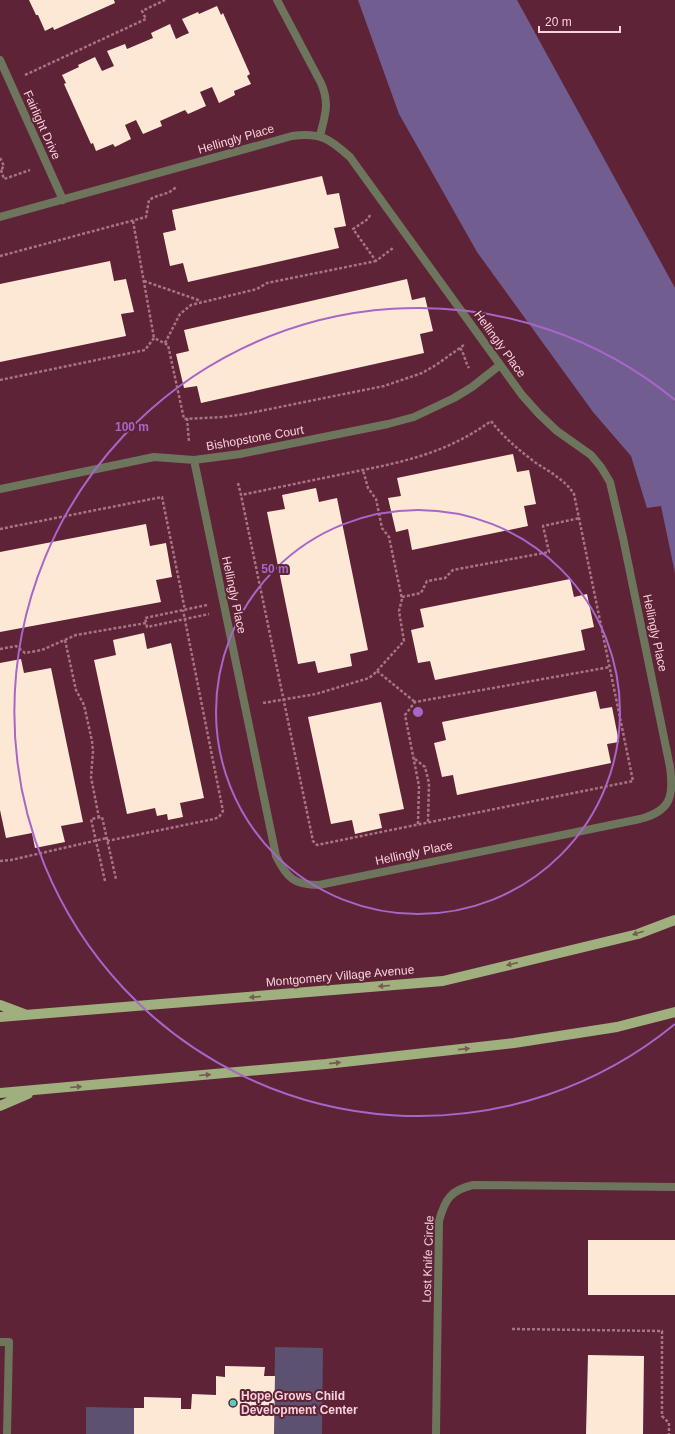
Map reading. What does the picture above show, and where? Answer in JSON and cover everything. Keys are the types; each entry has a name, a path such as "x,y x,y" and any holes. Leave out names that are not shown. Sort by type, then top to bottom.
{"main road":[{"name":"Montgomery Village Avenue","path":"0,1017 443,981 638,934 675,920"},
{"path":"0,1005 27,1015"},
{"path":"0,1093 318,1064 514,1043 617,1027 675,1012"},
{"path":"0,1106 37,1090"}],"street":[{"path":"276,0 326,94 327,105 320,136"},
{"name":"Fairlight Drive","path":"0,60 63,200"},
{"name":"Hellingly Place","path":"0,217 292,136 307,134 320,136 337,145 350,157 522,395 557,431 591,455 601,467 610,482 670,766 673,783 671,795 667,804 659,811 640,819 319,885 306,885 293,880 283,869 276,856 192,460"},
{"name":"Bishopstone Court","path":"0,489 154,457 192,460 240,454 388,424 414,417 454,398 472,387 500,365"},
{"name":"Lost Knife Circle","path":"436,1434 438,1221 442,1207 451,1196 461,1188 473,1185 675,1187"},
{"path":"0,1342 9,1342 7,1434"}],"path":[{"path":"10,82 146,19 142,11 165,0"},
{"path":"0,158 4,166 1,170 4,179 47,165"},
{"path":"0,256 146,217 150,199 170,192 179,185"},
{"path":"369,213 370,215 368,219 353,229 376,261"},
{"path":"0,380 145,350 154,338 133,221"},
{"path":"165,343 180,314 191,305 257,289 267,283 376,261 394,248"},
{"path":"143,281 202,302"},
{"path":"154,338 168,345 184,419 245,414 384,386 422,373 436,365 464,346 460,340"},
{"path":"187,418 192,460"},
{"path":"238,483 312,841 317,845 633,781 577,503 571,490 555,476 512,444 491,421 467,436 427,455 241,496"},
{"path":"283,699 326,691 369,678 404,641 399,611 402,597 389,538 382,528 376,499 368,488 363,470"},
{"path":"0,529 162,497 184,610 184,620 223,810 219,817 96,840 11,860 0,861"},
{"path":"402,597 421,593 427,581 445,578 453,570 549,552 543,526 580,518"},
{"path":"223,602 145,618 146,623 147,627 225,611"},
{"path":"0,649 16,646 25,653 42,650 76,635 146,623"},
{"path":"64,640 76,690 84,705 92,741 93,751 91,777 99,818"},
{"path":"418,824 419,786 405,715 415,702 610,667"},
{"path":"377,671 415,702"},
{"path":"414,759 425,767 429,783 428,822"},
{"path":"105,881 91,819 102,817 116,879"},
{"path":"512,1329 662,1331 662,1416 669,1423 669,1434"}],"shaded area":[{"path":"358,0 517,0 675,288 675,573 661,506 647,508 631,456 593,412 477,252 399,114"},
{"path":"275,1347 323,1348 322,1434 274,1434"},
{"path":"86,1407 134,1408 134,1434 86,1434"}],"building":[{"path":"29,0 114,0 115,3 54,30 53,27 45,31"},
{"path":"217,6 221,15 223,13 250,74 247,76 251,84 234,91 235,95 219,103 212,87 200,92 206,106 188,114 185,110 160,121 162,126 143,134 136,120 125,125 131,139 115,147 113,144 96,151 93,143 91,144 64,84 66,83 62,75 95,57 102,71 114,66 107,51 125,44 127,49 153,38 151,33 170,24 176,39 189,33 182,19 198,12 199,14"},
{"path":"322,176 327,195 339,193 346,226 334,228 339,248 188,282 183,263 170,266 163,233 176,230 172,210"},
{"path":"110,261 114,281 126,279 134,312 121,314 126,336 0,362 0,284"},
{"path":"407,279 412,300 425,297 433,331 420,334 424,353 201,403 197,386 184,388 176,354 189,351 184,330"},
{"path":"513,454 517,472 529,470 536,504 524,506 528,526 412,550 408,529 396,532 388,498 401,496 397,478"},
{"path":"316,488 319,502 337,498 368,650 350,654 352,666 318,673 315,661 298,664 267,512 285,509 282,495"},
{"path":"146,524 150,546 166,543 172,577 156,580 161,602 0,632 0,552"},
{"path":"570,579 574,597 587,594 594,627 581,630 585,650 435,680 430,661 418,663 411,630 424,627 420,609"},
{"path":"144,633 147,649 171,643 204,798 180,803 183,817 168,820 167,814 157,816 155,808 127,814 94,660 116,655 113,640"},
{"path":"21,659 24,673 51,668 83,822 61,826 65,842 35,848 32,833 6,838 0,810 0,663"},
{"path":"596,691 600,709 612,707 619,742 607,744 611,763 457,795 453,775 442,777 434,743 446,740 442,722"},
{"path":"381,702 404,809 379,814 382,828 355,834 352,820 331,824 308,717"},
{"path":"588,1240 675,1240 675,1295 588,1295"},
{"path":"588,1355 644,1356 643,1434 586,1434"},
{"name":"Hope Grows Child Development Center","path":"225,1366 265,1367 264,1376 275,1376 274,1434 134,1434 134,1408 144,1408 144,1397 181,1398 181,1409 191,1409 192,1394 216,1395 216,1376 225,1377"}],"place":[{"name":"Hope Grows Child Development Center","path":"233,1403"}]}
